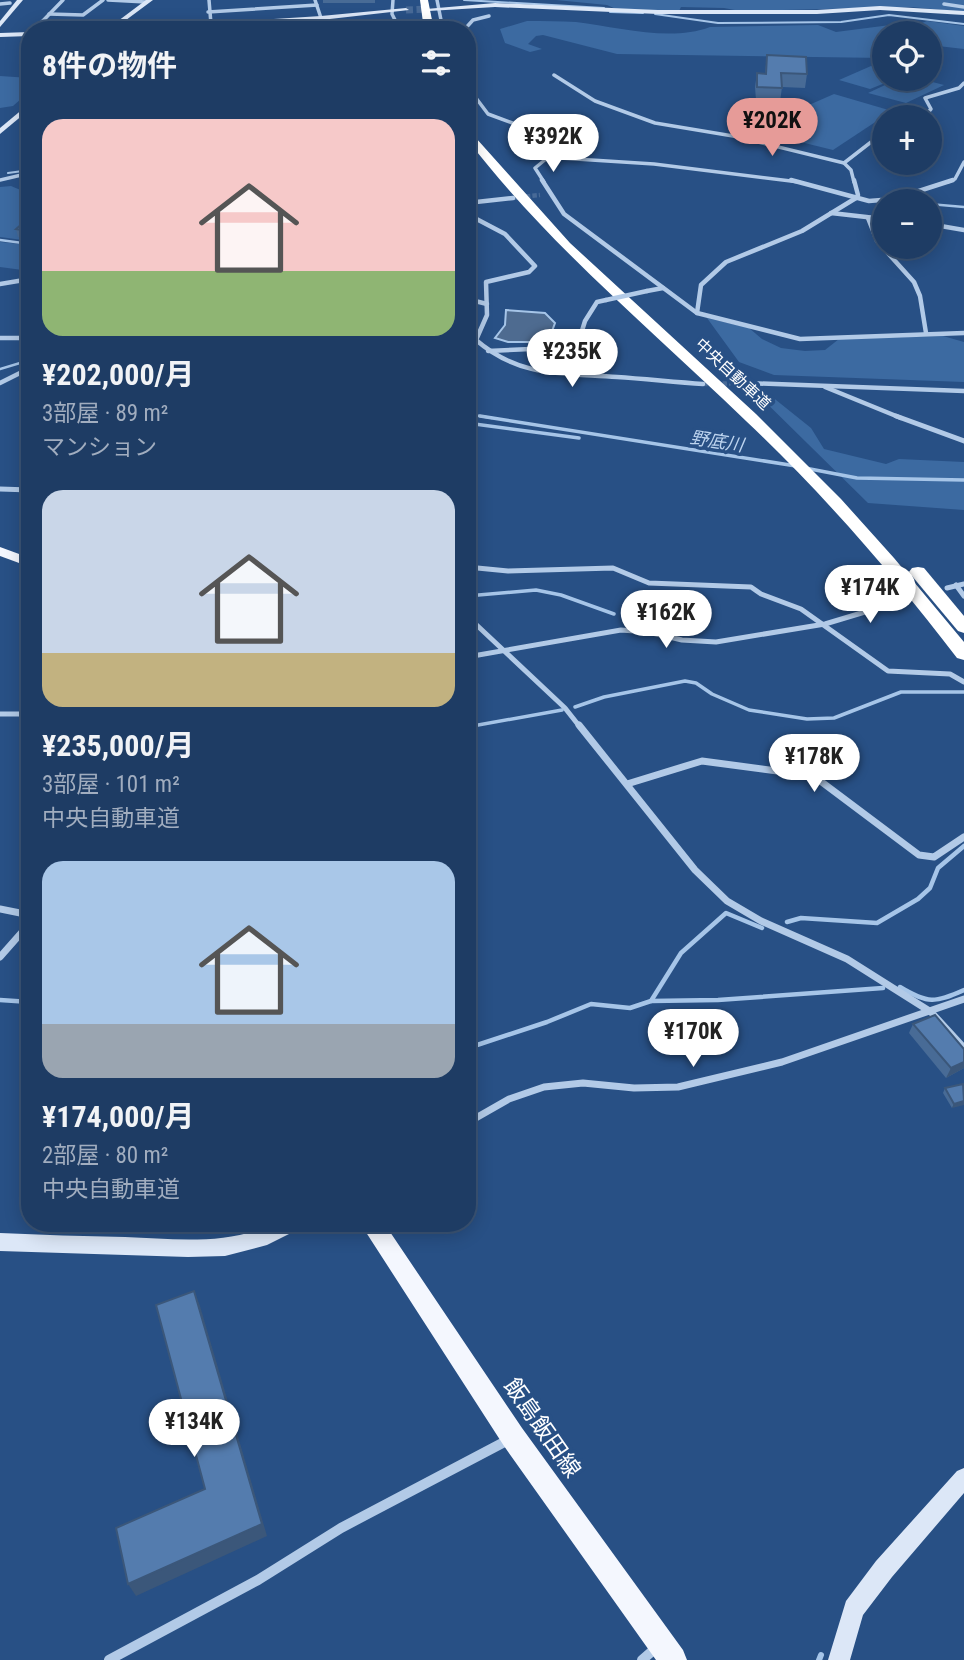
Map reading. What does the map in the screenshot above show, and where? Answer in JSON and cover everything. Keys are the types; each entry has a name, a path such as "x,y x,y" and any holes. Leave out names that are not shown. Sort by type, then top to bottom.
{"highway":[{"path":"414,0 417,21"},
{"name":"中央自動車道","path":"476,126 504,165 554,220 841,487 964,627"},
{"name":"中央自動車道","path":"476,142 522,200 788,453 867,535 964,654"}],"main road":[{"path":"0,551 21,559"},
{"name":"飯島飯田線","path":"377,1232 513,1437 667,1652"}],"street":[{"path":"0,25 20,0"},
{"path":"42,21 63,0"},
{"path":"49,14 83,15 105,0 148,1"},
{"path":"128,21 158,0"},
{"path":"209,0 210,21"},
{"path":"315,0 321,18"},
{"path":"393,0 392,11 396,21"},
{"path":"126,21 148,1"},
{"path":"0,4 12,2"},
{"path":"0,16 12,2"},
{"path":"426,4 713,13 905,8 964,13"},
{"path":"944,4 964,7"},
{"path":"208,12 317,5"},
{"path":"266,21 406,10"},
{"path":"472,21 489,16"},
{"path":"0,33 21,32"},
{"path":"554,75 595,101 655,123 733,136 844,163 851,170 858,195 856,198 802,231 726,262 701,285 697,313"},
{"path":"929,105 925,98 964,83"},
{"path":"476,98 488,114 529,129 560,158"},
{"path":"1,130 21,112"},
{"path":"0,141 21,122"},
{"path":"844,163 872,141"},
{"path":"964,162 955,178 947,182 894,199 869,201 793,180 654,164 560,158 546,159 535,168 564,214 697,313 780,337 800,339 964,333"},
{"path":"0,180 21,175"},
{"path":"540,194 549,191"},
{"path":"476,202 513,198"},
{"path":"830,213 872,218"},
{"path":"868,218 877,241 914,282 920,296 926,333"},
{"path":"476,219 505,234 535,266 529,272 486,282 487,315 476,338"},
{"path":"942,226 964,230"},
{"path":"0,284 21,280"},
{"path":"488,352 577,347 585,321 597,302 663,288"},
{"path":"476,301 488,304"},
{"path":"0,338 21,338"},
{"path":"476,341 488,352 516,367 563,376 601,376 703,384"},
{"path":"0,383 21,372"},
{"path":"746,383 964,391"},
{"path":"821,385 852,400 964,440"},
{"path":"0,489 21,490"},
{"path":"476,568 508,571 612,568 649,583 751,587 761,594 801,609 888,671 905,675 953,673 964,681"},
{"path":"947,588 960,585 964,596"},
{"path":"476,655 621,629 682,640 716,642 825,624 908,600"},
{"path":"476,624 565,708 695,870 727,901 761,921 847,959 931,1012 964,1048"},
{"path":"0,714 21,713"},
{"path":"627,784 668,769 702,761 752,765 819,780 919,855 934,857 964,837"},
{"path":"0,909 21,913"},
{"path":"0,957 21,933"},
{"path":"476,1118 509,1099 544,1087 583,1083 634,1088 678,1087 782,1062 964,999"},
{"path":"0,1242 225,1247 261,1239 275,1232"},
{"path":"109,1660 258,1580 341,1528 513,1437"},
{"path":"839,1660 854,1609 884,1569 964,1478"},
{"path":"642,1660 667,1652"}],"shaded area":[{"path":"556,0 964,0 964,12 911,7 740,11 681,7 679,11 616,9 607,5"},
{"path":"527,21 576,22 661,33 710,27 818,25 836,32 872,27 872,58 617,54 543,35 536,36 528,44 542,49 530,52 505,43 500,29"},
{"path":"942,23 964,26 964,49 942,46"},
{"path":"871,66 872,66 872,88 839,80"},
{"path":"0,76 21,77 21,99 13,106 0,108"},
{"path":"872,91 931,91 906,103 868,93"},
{"path":"834,94 872,105 872,124 833,150 752,130"},
{"path":"11,186 21,190 21,240 0,237 0,187"},
{"path":"0,242 21,244 21,270 0,267"},
{"path":"506,310 545,313 555,323 548,342 508,342 495,338 505,325"},
{"path":"707,318 749,328 762,339 781,348 805,351 825,350 839,339 943,336 964,342 964,382 774,375 739,362"},
{"path":"750,387 761,388 811,428 824,449 886,464 899,459 964,462 964,510 868,503"}],"building":[{"path":"767,55 806,57 807,74 781,73 782,88 757,87 757,73 766,74"},
{"path":"935,1015 964,1049 964,1062 951,1068 913,1024"},
{"path":"963,1084 964,1101 954,1104 945,1088"},
{"path":"194,1291 262,1524 128,1584 116,1528 205,1489 156,1305"}],"waterway":[{"path":"464,0 604,8"},
{"path":"610,12 643,13"},
{"path":"655,14 718,23 841,22 889,15 964,24"},
{"path":"8,173 21,171"},
{"path":"942,205 964,207"},
{"path":"0,240 21,243"},
{"name":"野底川","path":"0,369 21,363"},
{"name":"野底川","path":"476,415 492,418"},
{"name":"野底川","path":"480,416 796,466"},
{"path":"476,424 579,438"},
{"name":"野底川","path":"805,468 857,478 964,480"},
{"path":"476,595 536,590 561,595 614,614"},
{"path":"575,707 604,697 685,681 696,683 712,694 749,710 807,719 834,718 901,692 964,692"},
{"path":"476,725 562,710"},
{"path":"787,922 801,918 877,923 918,899 930,888 938,868 964,846"},
{"path":"651,1001 681,953 726,913 762,928"},
{"path":"900,987 932,1000 964,990"},
{"path":"651,1001 718,1000 883,988"},
{"path":"0,1000 21,1001"},
{"path":"476,1045 591,1004 630,1008 651,1001"},
{"path":"819,1660 821,1655"}],"tunnel":[{"path":"406,10 429,9"},
{"path":"513,198 540,195"},
{"path":"703,384 746,383"}]}
